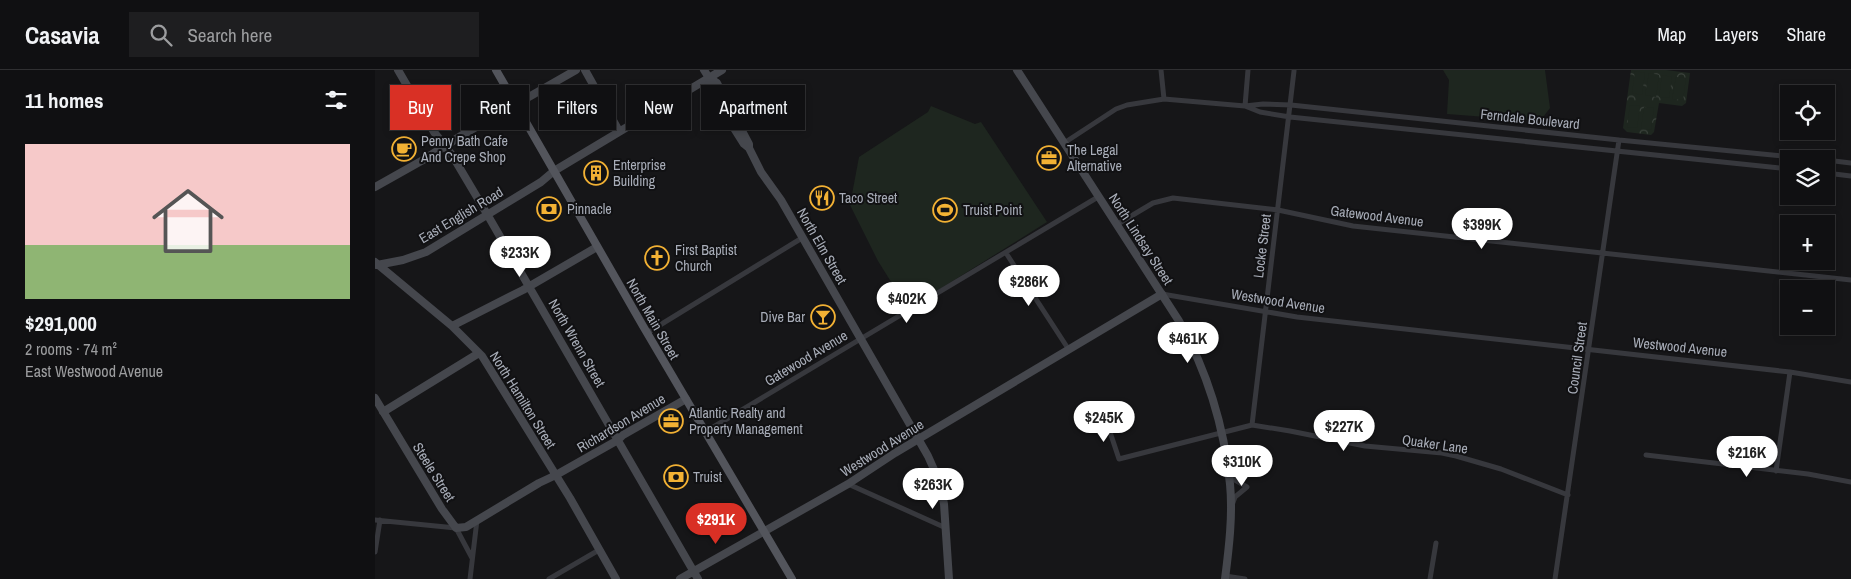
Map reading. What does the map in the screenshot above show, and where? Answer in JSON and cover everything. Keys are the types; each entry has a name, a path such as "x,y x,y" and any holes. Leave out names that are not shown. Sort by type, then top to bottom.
{"main road":[{"name":"North Main Street","path":"496,70 505,85"},
{"name":"North Main Street","path":"529,128 792,579"}],"street":[{"name":"North Wrenn Street","path":"398,70 434,132 445,146 487,214 698,579"},
{"path":"529,97 576,70"},
{"path":"585,70 619,131"},
{"name":"North Elm Street","path":"704,70 709,78 718,84 749,144 749,148 761,172 781,200 929,456 940,483 945,513 949,579"},
{"name":"East English Road","path":"376,264 403,260 426,252 541,182 554,171 619,131 722,70"},
{"name":"North Lindsay Street","path":"1017,70 1179,320 1197,355 1213,398 1228,468 1231,508 1225,577"},
{"path":"1161,70 1164,99"},
{"path":"1245,106 1247,70"},
{"name":"Locke Street","path":"1252,425 1294,71"},
{"name":"Ferndale Boulevard","path":"1064,143 1116,110 1164,99 1245,106 1263,104 1291,105 1780,156"},
{"name":"Ferndale Boulevard","path":"1245,106 1260,112 1290,117 1780,168"},
{"path":"375,187 473,130"},
{"name":"Council Street","path":"1555,579 1619,140"},
{"path":"1835,161 1851,163"},
{"path":"1835,174 1851,176"},
{"name":"Gatewood Avenue","path":"705,432 1098,197"},
{"name":"Gatewood Avenue","path":"1116,225 1153,203 1169,199 1278,210 1353,226 1851,280"},
{"path":"647,333 802,238"},
{"path":"452,326 523,290 597,246"},
{"path":"1006,253 1069,350"},
{"name":"North Hamilton Street","path":"376,264 452,326 479,353 556,475 616,579"},
{"name":"Westwood Avenue","path":"680,579 848,484 919,438 1162,294 1265,312 1379,327 1790,372 1851,382"},
{"path":"383,412 479,353"},
{"path":"1777,471 1790,372"},
{"name":"Steele Street","path":"375,398 436,499 456,528 472,558"},
{"name":"Richardson Avenue","path":"377,520 456,528 466,527 686,399"},
{"name":"Quaker Lane","path":"1106,420 1119,459 1252,425 1365,446 1456,456 1501,469 1568,495"},
{"path":"1646,455 1828,477 1851,482"},
{"path":"1228,468 1235,480 1247,486 1235,497 1231,508"},
{"path":"848,484 946,528"},
{"path":"375,552 377,520"},
{"path":"470,579 477,520"},
{"path":"1430,579 1436,543"},
{"path":"549,579 599,550"},
{"path":"1225,577 1245,579"}],"green space":[{"path":"1443,70 1545,70 1550,108 1540,121 1447,114 1449,80"},
{"path":"1631,70 1666,70 1690,73 1686,103 1682,106 1659,103 1654,132 1651,135 1627,132 1623,128"},
{"path":"1635,71 1645,73 1642,95 1632,93"},
{"path":"1649,73 1659,75 1656,97 1645,95"},
{"path":"1662,75 1672,77 1669,98 1659,97"},
{"path":"1676,77 1686,78 1683,100 1672,99"},
{"path":"1630,105 1640,106 1637,128 1627,127"},
{"name":"Truist Point","path":"931,106 975,124 981,122 1047,222 908,309 878,261 850,205 859,157 928,112"},
{"path":"1644,107 1654,108 1651,130 1641,129"}],"place":[{"name":"Penny Bath Cafe And Crepe Shop","path":"404,149"},
{"name":"The Legal Alternative","path":"1049,158"},
{"name":"Enterprise Building","path":"596,173"},
{"name":"Taco Street","path":"822,198"},
{"name":"Pinnacle","path":"549,209"},
{"name":"Truist Point","path":"945,210"},
{"name":"First Baptist Church","path":"657,258"},
{"name":"Dive Bar","path":"823,317"},
{"name":"Atlantic Realty and Property Management","path":"671,421"},
{"name":"Truist","path":"676,477"}]}
